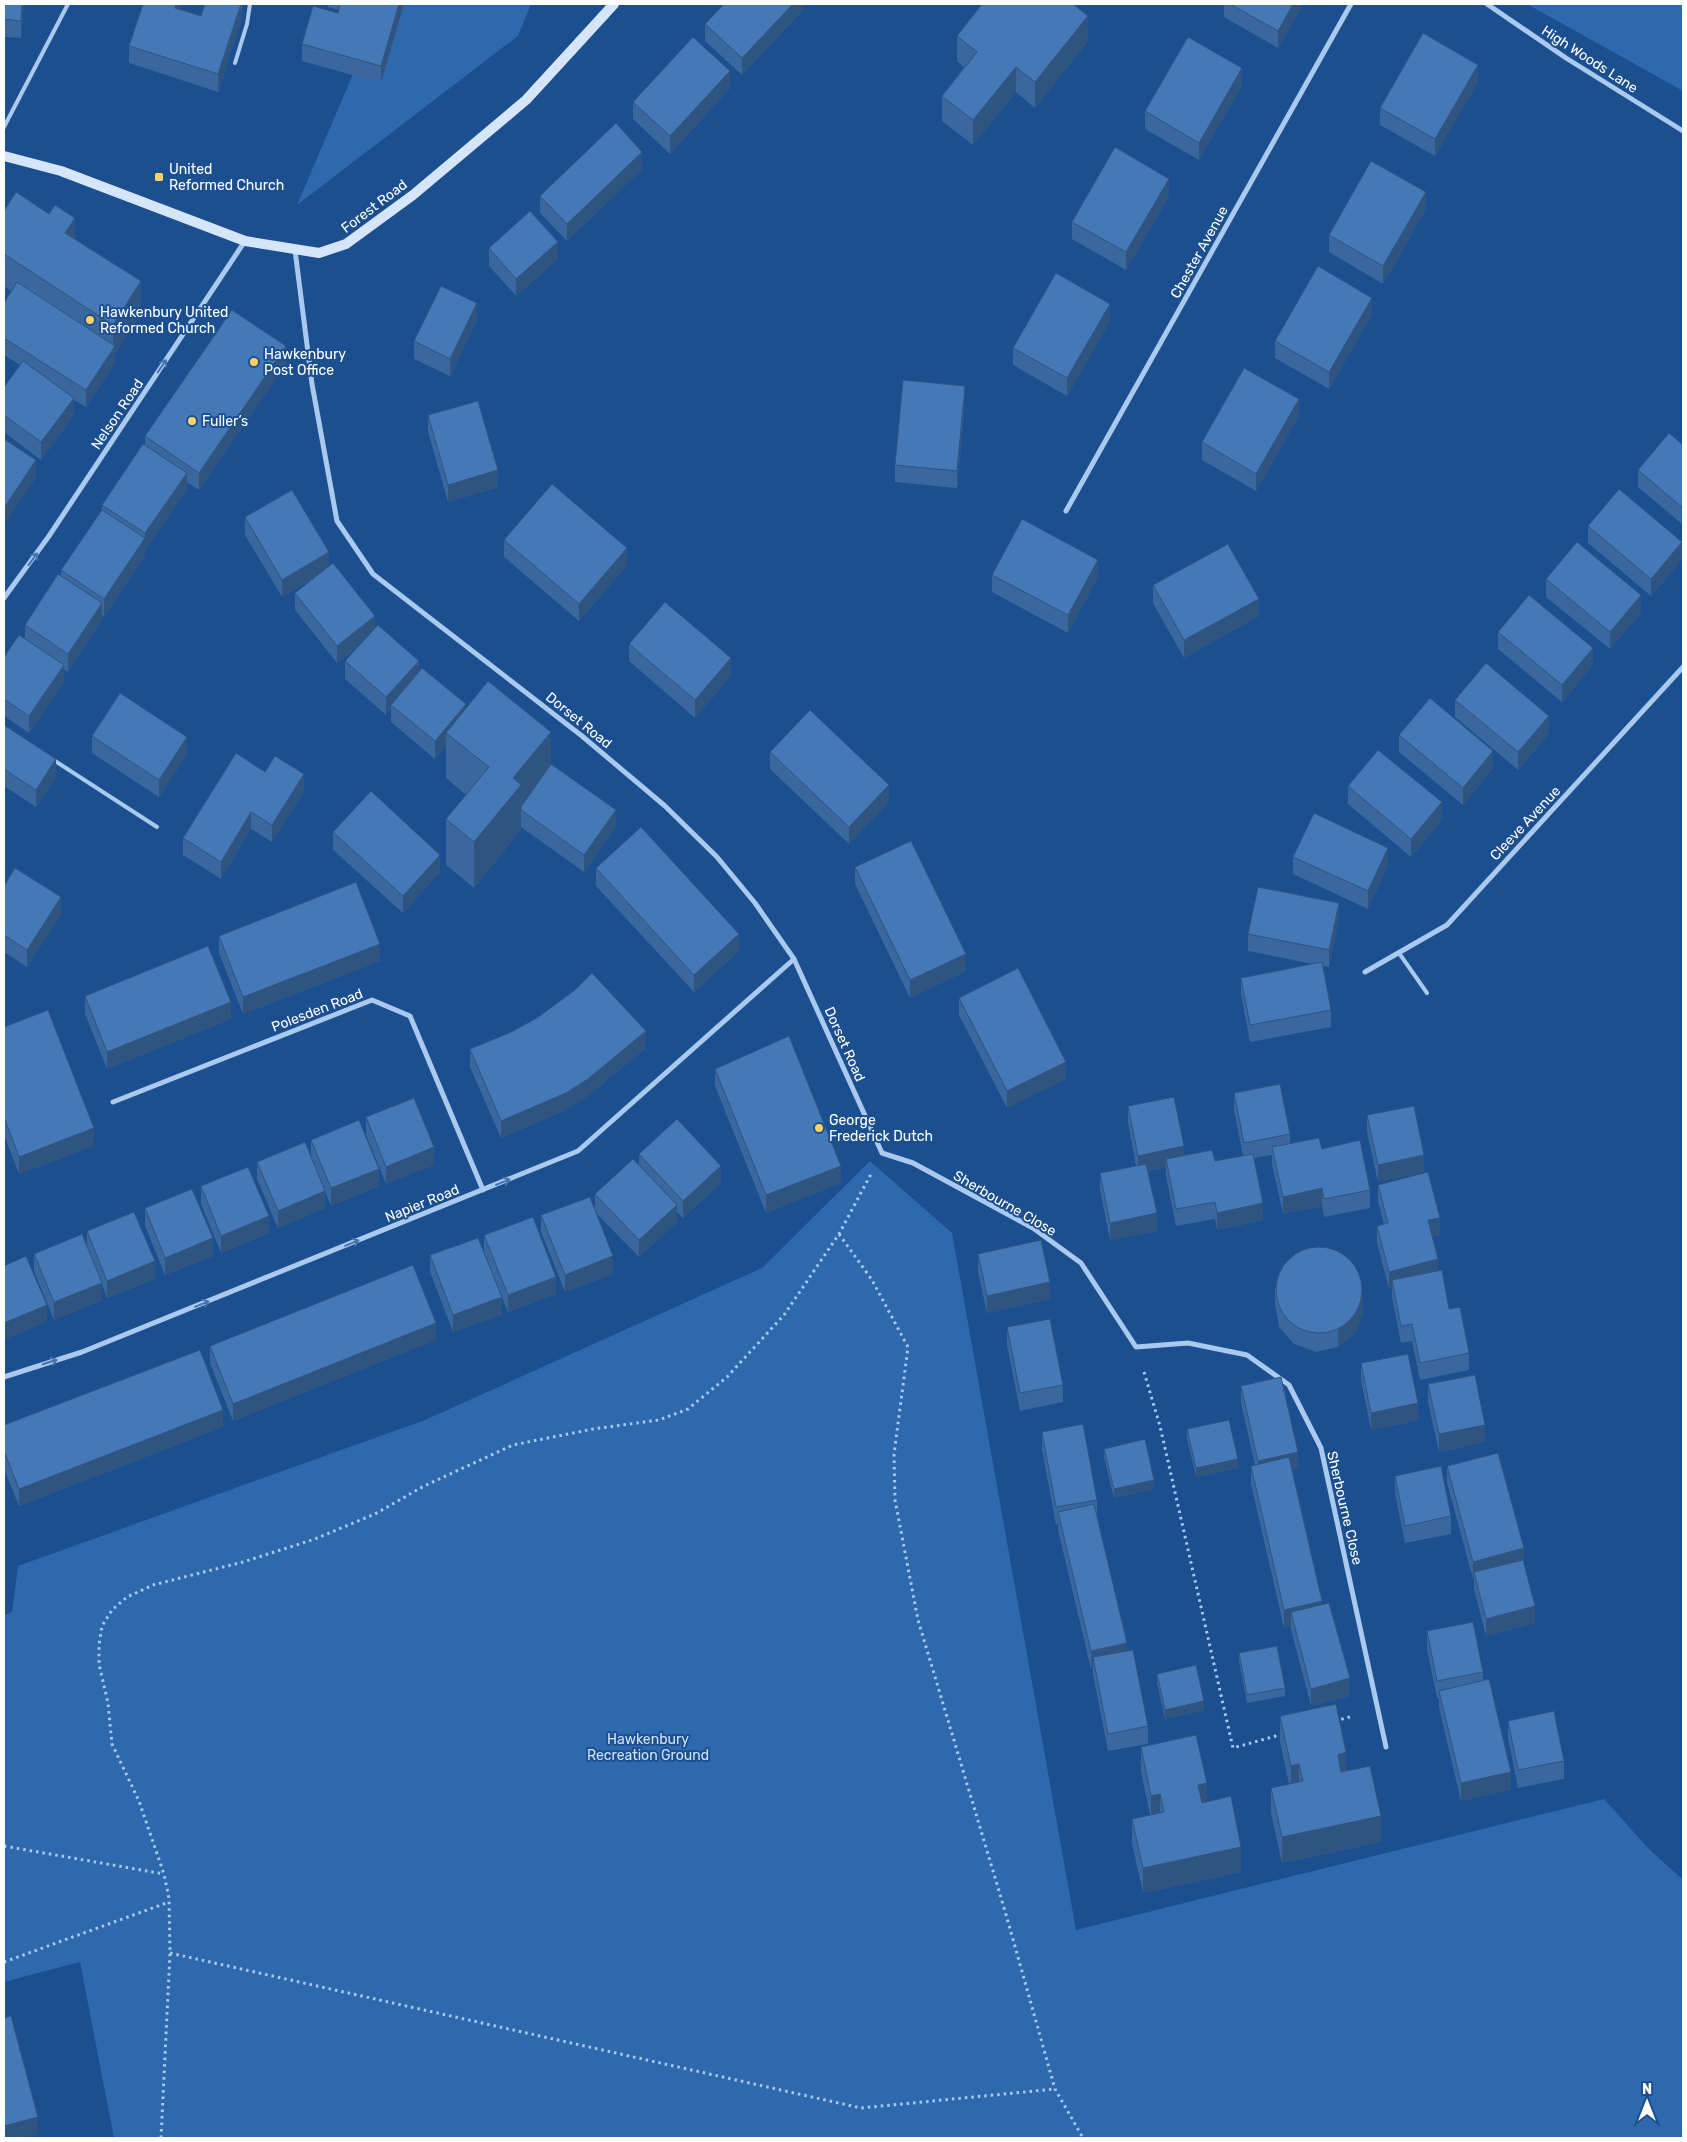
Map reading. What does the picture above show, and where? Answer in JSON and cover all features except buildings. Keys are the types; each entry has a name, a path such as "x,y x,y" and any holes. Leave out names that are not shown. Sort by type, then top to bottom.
{"street":[{"name":"Forest Road","path":"4,156 61,171 245,240 319,253 346,244 413,195 526,100 614,4"},
{"name":"Chester Avenue","path":"1066,511 1351,4"},
{"name":"High Woods Lane","path":"1487,4 1566,58 1683,130"},
{"name":"Nelson Road","path":"4,598 55,528 245,240"},
{"name":"Dorset Road","path":"296,250 312,384 337,521 373,574 582,736 665,806 717,856 755,903 794,960 882,1154"},
{"name":"Cleeve Avenue","path":"1365,972 1447,925 1683,668"},
{"name":"Napier Road","path":"4,1377 82,1352 578,1151 794,960"},
{"name":"Polesden Road","path":"113,1102 372,1000 410,1016 483,1190"},
{"name":"Sherbourne Close","path":"882,1154 913,1163 1033,1228 1081,1263 1136,1348 1188,1343 1247,1355 1289,1385 1321,1448 1386,1746"}],"lane":[{"path":"4,127 68,4"},
{"path":"235,63 247,24 250,4"},
{"path":"44,754 157,827"},
{"path":"1398,952 1426,993"}],"path":[{"path":"161,2138 170,1953 169,1902 164,1874 139,1802 112,1744 99,1645 102,1626 112,1610 127,1597 153,1585 315,1539 375,1514 424,1486 512,1445 659,1420 688,1409 727,1377 784,1315 839,1234 882,1154"},
{"path":"839,1234 872,1280 908,1348 894,1454 895,1500 918,1620 1005,1911 1055,2089 1083,2138"},
{"path":"1136,1348 1160,1426 1233,1748 1287,1733"},
{"path":"1333,1721 1378,1709"},
{"path":"4,1846 164,1874"},
{"path":"4,1962 169,1902"},
{"path":"170,1953 861,2108 1055,2089"}],"green space":[{"path":"383,4 531,4 518,36 297,205"},
{"path":"1527,4 1683,4 1683,91"},
{"name":"Hawkenbury Recreation Ground","path":"870,1161 952,1233 1076,1930 1604,1799 1649,1849 1683,1880 1683,2138 114,2138 80,1962 4,1982 4,1615 12,1612 18,1566 425,1420 762,1268"}],"place":[{"name":"United Reformed Church","path":"159,177"},
{"name":"Hawkenbury United Reformed Church","path":"90,320"},
{"name":"Hawkenbury Post Office","path":"254,362"},
{"name":"Fuller’s","path":"192,421"},
{"name":"George Frederick Dutch","path":"819,1128"}]}
